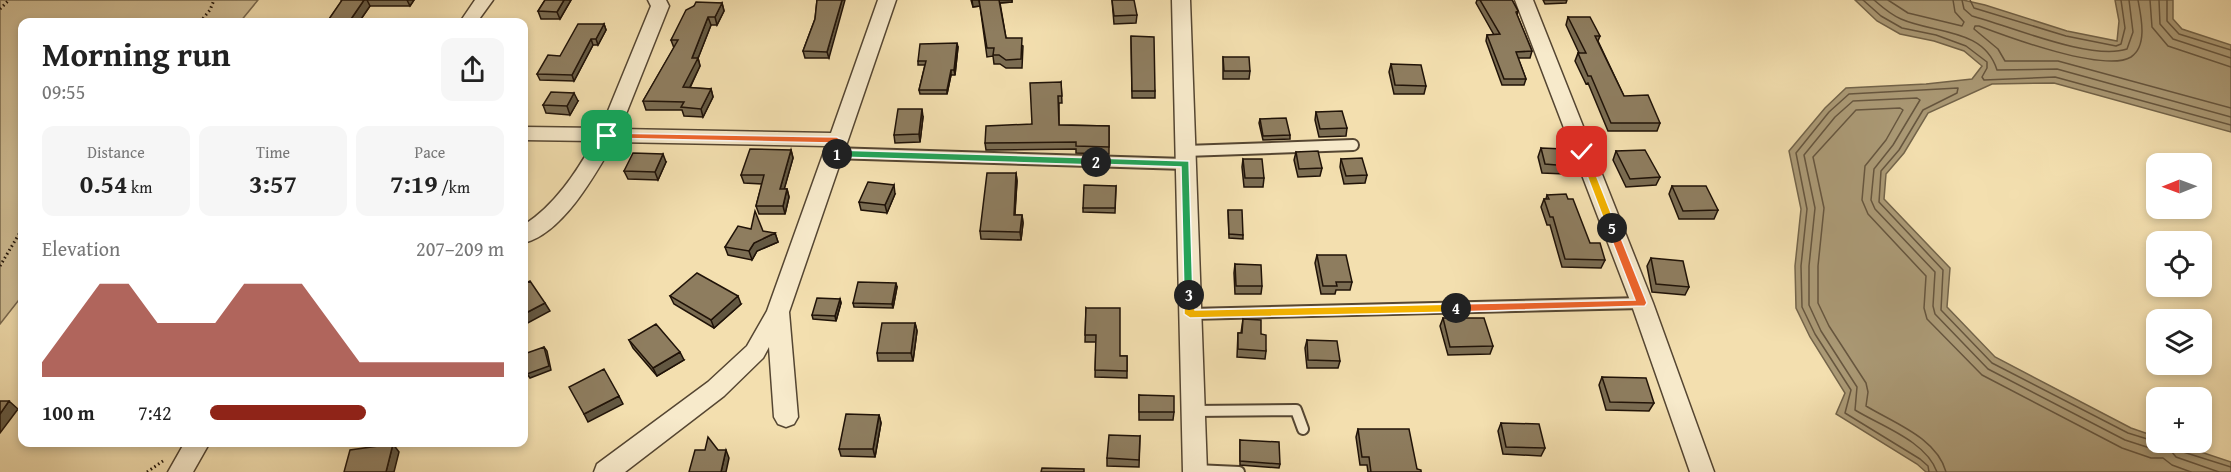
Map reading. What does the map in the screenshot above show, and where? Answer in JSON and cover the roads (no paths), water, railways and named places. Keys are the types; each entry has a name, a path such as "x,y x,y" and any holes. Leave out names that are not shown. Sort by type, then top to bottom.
{"street":[{"path":"471,18 483,0"},
{"path":"528,232 544,222 581,182 607,136 660,6 657,0"},
{"path":"606,472 716,389 755,352 778,312 887,0"},
{"path":"1181,0 1195,471"},
{"path":"1524,0 1641,303 1702,472"},
{"path":"528,133 835,147"},
{"path":"778,312 786,417"},
{"path":"180,472 195,447"}],"lane":[{"path":"835,147 1185,157 1353,145"},
{"path":"1190,314 1641,303"},
{"path":"1193,411 1296,410 1303,429"},
{"path":"1195,471 1239,472"}],"water":[{"path":"1855,0 1963,0 2067,31 2117,41 2119,21 2115,0 2173,0 2173,19 2182,29 2231,45 2231,132 2054,83 1992,84 1928,113 1904,153 1886,174 1884,199 1950,268 1947,307 1995,357 2131,428 2146,433 2146,453 2204,453 2231,462 2231,472 1926,472 1917,464 1836,414 1845,393 1810,337 1796,308 1795,266 1801,209 1789,151 1825,108 1846,88 1972,79 1982,66 1964,51 1934,41 1900,34 1877,21"}]}
